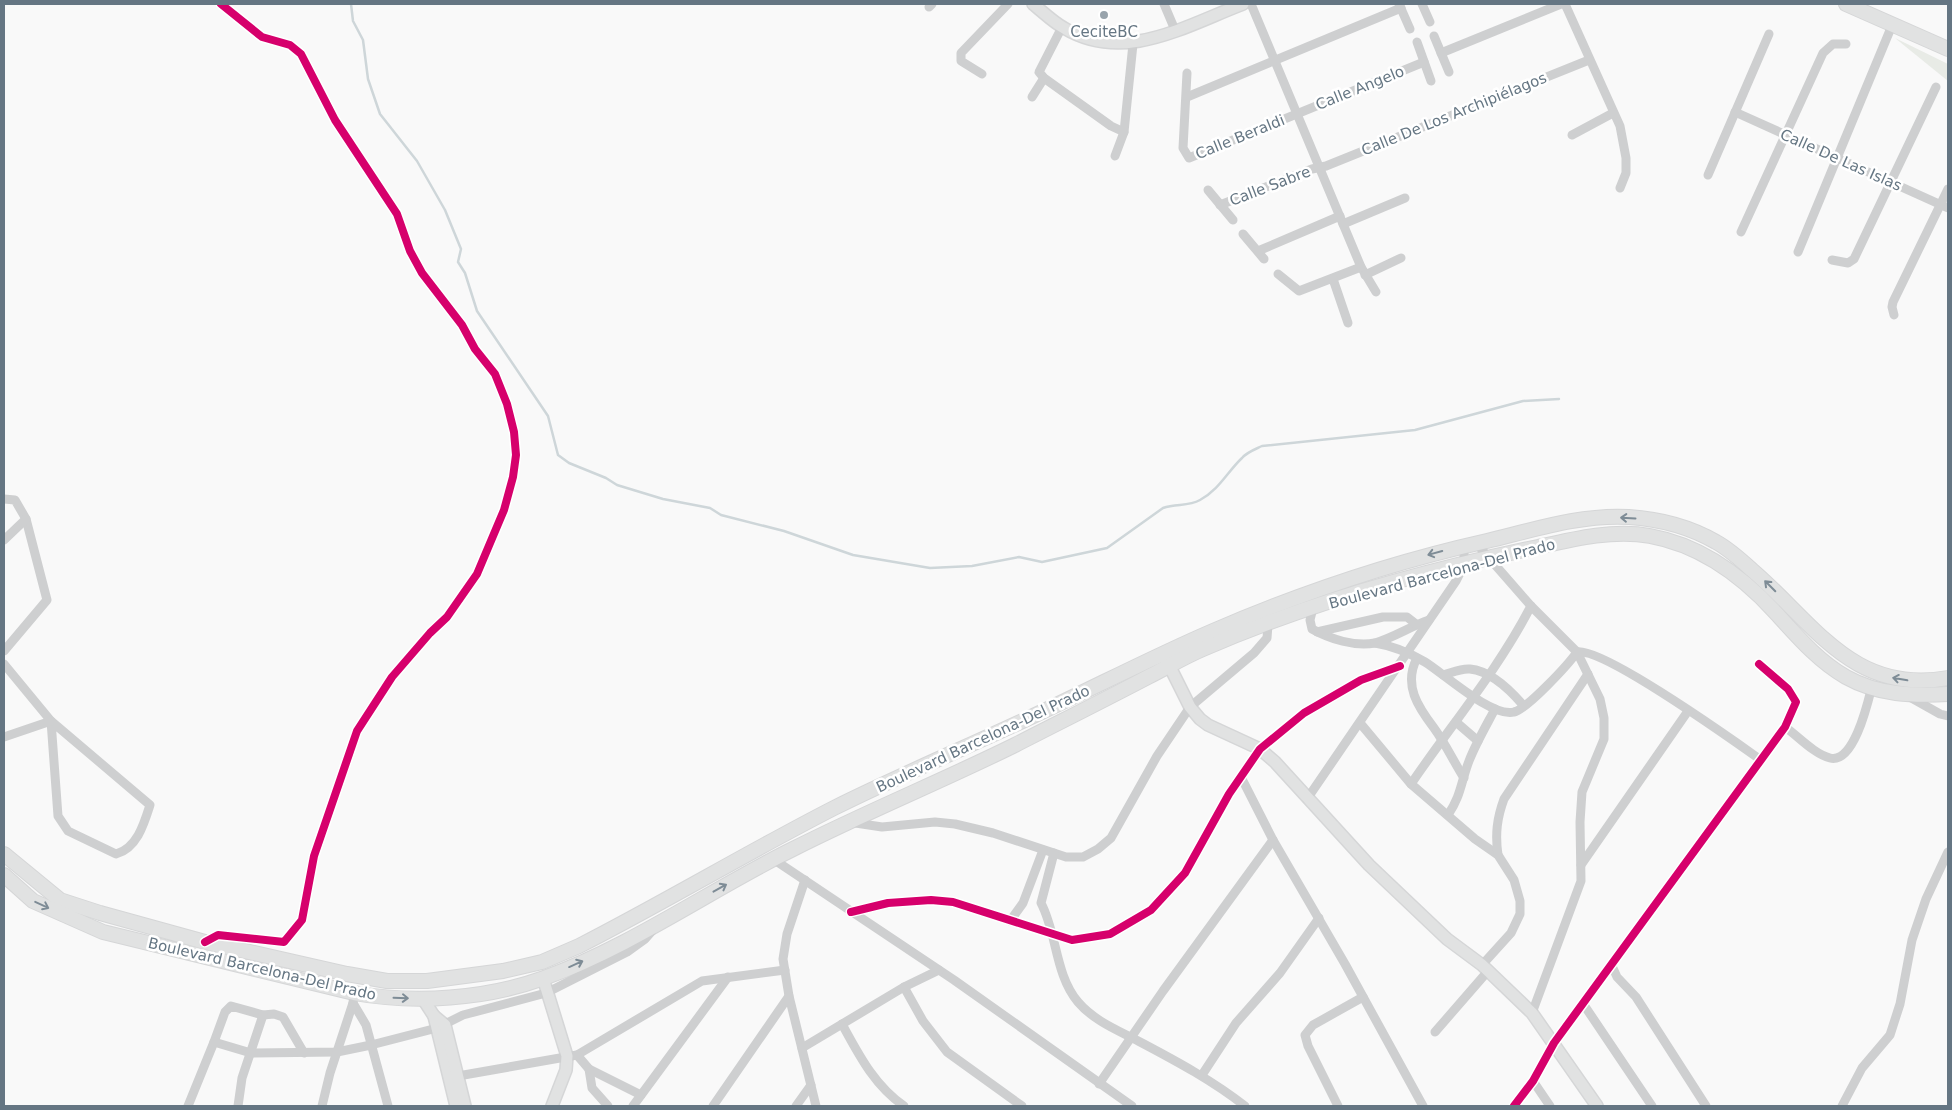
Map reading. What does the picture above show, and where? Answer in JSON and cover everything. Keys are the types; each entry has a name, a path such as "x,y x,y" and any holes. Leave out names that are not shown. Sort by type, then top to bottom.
{"main road":[{"path":"1846,4 1893,23 1948,49"},
{"name":"Boulevard Barcelona-Del Prado","path":"4,876 33,901 103,932 291,977 354,998 422,999 472,994 543,978 594,956 773,859 876,808 1009,748 1166,660 1210,632 1308,593 1390,565 1470,544 1598,517 1631,517 1684,527 1718,542 1766,582 1818,634 1849,659 1875,673 1902,680 1929,681 1948,678"},
{"name":"Boulevard Barcelona-Del Prado","path":"4,854 60,900 205,942 386,981 468,978 542,962 622,924 838,806 1166,660 1201,650 1313,608 1378,587 1464,564 1581,538 1623,535 1651,536 1682,546 1722,565 1743,580 1803,643 1826,663 1849,679 1908,696 1948,694"},
{"path":"1803,643 1818,634"}],"street":[{"path":"205,942 218,935 284,942 302,920 314,856 357,731 392,677 446,617 477,574 504,510 513,477 516,455 514,432 507,404 495,374 475,349 450,309 422,273 410,251 397,214 335,120 301,54 290,45 262,37 234,17 221,4"},
{"path":"982,74 961,61 961,53 1008,4"},
{"path":"1034,4 1062,27 1089,40 1108,44 1134,44 1175,30 1223,7 1243,4"},
{"path":"1164,4 1175,30"},
{"path":"1250,4 1363,271 1376,292"},
{"path":"1422,4 1430,22"},
{"path":"1441,53 1561,4"},
{"path":"1565,4 1588,60 1620,126 1626,158 1626,174 1620,188"},
{"path":"1187,73 1187,97 1400,6 1410,29"},
{"path":"1798,252 1893,23"},
{"path":"1032,96 1062,27"},
{"path":"1708,176 1770,34"},
{"path":"1434,36 1449,72"},
{"path":"1417,42 1431,81"},
{"path":"1115,156 1124,132 1134,44"},
{"path":"1741,232 1785,134 1828,47 1833,44 1846,44"},
{"name":"Calle De Los Archipiélagos","path":"1319,168 1588,60"},
{"name":"Calle Angelo","path":"1297,114 1424,62"},
{"path":"1041,75 1111,126 1124,132"},
{"path":"1832,260 1848,263 1854,259 1936,87"},
{"name":"Calle Beraldi","path":"1187,97 1183,148 1185,154 1193,158 1297,114"},
{"name":"Calle De Las Islas","path":"1735,112 1945,206"},
{"path":"1572,135 1613,113"},
{"name":"Calle Sabre","path":"1220,205 1319,168"},
{"path":"1894,315 1894,302 1945,206 1948,189"},
{"path":"1208,190 1233,220"},
{"path":"1258,250 1405,198"},
{"path":"1243,234 1264,258"},
{"path":"1278,274 1299,291 1401,258"},
{"path":"1333,279 1348,323"},
{"path":"4,499 15,500 26,519 47,600 4,651"},
{"path":"4,540 26,519"},
{"path":"1307,799 1400,666 1448,592 1464,564 1470,544 1489,558 1531,606 1577,652 1600,699 1604,718 1604,739 1582,792 1580,822 1581,880 1532,1014"},
{"path":"1411,784 1488,676 1531,606"},
{"path":"1313,608 1310,625 1317,632 1338,640 1393,646 1417,658 1473,697 1495,709 1513,713 1566,668 1577,652 1582,651 1608,661 1761,760"},
{"path":"1317,632 1383,617 1406,617 1416,624"},
{"path":"1375,643 1429,620"},
{"path":"847,822 882,827 935,822 955,824 993,833 1066,857 1083,857 1098,850 1110,838 1157,756 1190,707 1254,653 1267,638 1268,625"},
{"path":"1417,658 1412,671 1416,705 1441,740 1464,778"},
{"path":"1166,660 1190,707 1208,725 1260,749 1369,865 1415,910 1447,939 1485,968 1532,1014 1597,1106"},
{"path":"4,664 52,721 150,805 140,832 131,846 124,852 116,854 68,831 58,816 52,721"},
{"path":"1514,1106 1532,1081 1554,1043 1584,1005 1785,727 1796,702 1788,689 1759,664"},
{"path":"851,912 888,903 931,900 953,902 1010,922 1072,940 1110,934 1151,910 1185,873 1229,794 1260,749 1304,713 1361,680 1400,666"},
{"path":"1442,675 1470,669 1488,676 1508,690 1523,706"},
{"path":"1435,1032 1511,933 1520,914 1518,890 1498,855 1496,836 1498,816 1504,799 1588,674"},
{"path":"1785,727 1823,755 1831,758 1836,757 1847,750 1858,732 1872,686"},
{"path":"1908,696 1931,710 1948,716"},
{"path":"1448,815 1461,791 1478,741 1495,709"},
{"path":"1581,866 1688,711"},
{"path":"4,737 52,721"},
{"path":"1456,722 1478,741"},
{"path":"1360,723 1411,784 1475,839 1498,855"},
{"path":"1241,777 1273,840 1319,918 1423,1106"},
{"path":"876,808 882,827"},
{"path":"1099,1084 1273,840"},
{"path":"1010,922 1023,903 1042,850"},
{"path":"1842,1106 1862,1068 1890,1035 1900,1004 1912,940 1926,899 1948,852"},
{"path":"1054,853 1041,903 1052,935 1058,964 1077,1001 1105,1024 1202,1075 1246,1106"},
{"path":"773,859 939,970 1132,1106"},
{"path":"805,880 787,934 783,959 789,996 816,1106"},
{"path":"1202,1075 1236,1023 1280,973 1319,918"},
{"path":"214,1042 251,1053 338,1052 371,1045 463,1015 546,993 627,952 645,939 658,923"},
{"path":"291,977 294,962"},
{"path":"1612,966 1617,977 1636,997 1706,1106"},
{"path":"458,1076 572,1055 702,981 785,970"},
{"path":"802,1048 904,988 939,970"},
{"path":"634,1106 728,977"},
{"path":"543,978 546,993 572,1055 589,1070 641,1095"},
{"path":"904,988 923,1021 946,1052 1022,1106"},
{"path":"713,1106 789,996"},
{"path":"1338,1106 1304,1035 1313,1025 1362,997"},
{"path":"354,998 362,1015 388,1106"},
{"path":"322,1106 330,1073 354,998"},
{"path":"422,999 439,1023 458,1076 465,1106"},
{"path":"1584,1005 1652,1106"},
{"path":"188,1106 225,1012 231,1006 263,1015 274,1014 283,1017 304,1053"},
{"path":"238,1106 242,1078 263,1015"},
{"path":"439,1023 456,1106"},
{"path":"842,1024 866,1067 880,1086 904,1106"},
{"path":"552,1106 572,1055"},
{"path":"589,1070 592,1088 608,1106"},
{"path":"1532,1081 1550,1106"},
{"path":"796,1106 811,1085"}],"shaded area":[{"path":"1895,38 1948,64 1948,81"}],"waterway":[{"path":"351,4 353,21 363,40 368,79 380,114 417,161 445,210 461,249 458,262 465,273 477,311 548,416 558,455 569,463 606,478 617,485 663,499 710,508 721,515 784,531 853,555 930,568 972,566 1019,557 1042,562 1107,548 1163,508 1191,504 1200,500 1213,491 1244,456 1262,446 1415,430 1523,401 1559,399"}],"cycle path":[{"path":"205,942 218,935 284,942 302,920 314,856 357,731 392,677 430,633 447,617 477,574 504,510 513,477 516,455 514,432 507,404 495,374 475,349 462,325 422,273 410,251 397,214 335,120 301,54 290,45 262,37 221,4"},
{"path":"1514,1106 1533,1081 1554,1043 1785,727 1796,702 1788,689 1759,664"},
{"path":"851,912 888,903 931,900 953,902 1072,940 1110,934 1151,910 1185,873 1229,794 1260,749 1304,713 1361,680 1400,666"}],"place":[{"name":"CeciteBC","path":"1104,15"}]}
